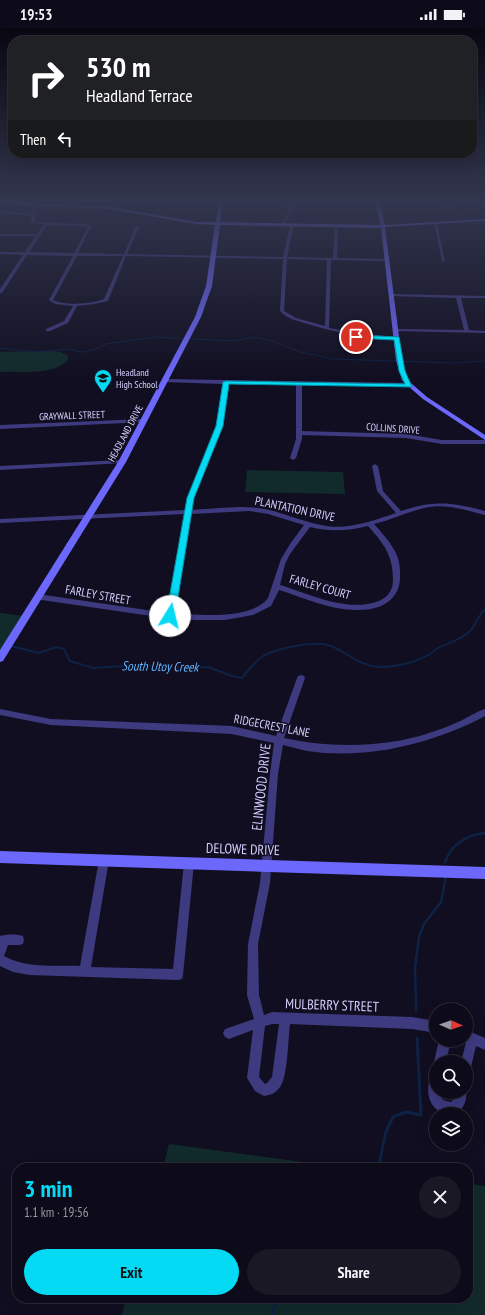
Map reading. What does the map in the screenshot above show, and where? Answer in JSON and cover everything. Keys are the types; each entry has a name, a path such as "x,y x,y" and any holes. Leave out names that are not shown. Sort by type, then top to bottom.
{"street":[{"path":"0,292 22,259"},
{"path":"73,259 51,300 57,303 96,304 106,300 123,259"},
{"name":"HEADLAND DRIVE","path":"0,658 89,517 122,462 144,421 205,303 213,259"},
{"path":"285,259 282,311 290,317 356,337 397,338"},
{"path":"327,329 329,259"},
{"path":"363,259 386,260 402,371 405,380 425,398 485,438"},
{"path":"391,295 485,297"},
{"path":"458,296 467,331"},
{"path":"48,330 66,322 76,304"},
{"path":"396,330 485,332"},
{"path":"165,381 410,385"},
{"path":"170,616 187,512 194,485 220,426 226,382"},
{"path":"293,458 300,433 300,384"},
{"name":"GRAYWALL STREET","path":"0,427 144,421"},
{"name":"COLLINS DRIVE","path":"300,433 406,436 442,442 485,442"},
{"path":"0,468 122,462"},
{"path":"375,466 380,490 399,513"},
{"name":"PLANTATION DRIVE","path":"0,522 187,512 259,510 324,528 339,529 369,523 399,513 437,504 456,505 485,513"},
{"name":"FARLEY COURT","path":"276,586 351,608 371,607 387,600 397,586 396,559 388,544 369,523"},
{"name":"FARLEY COURT","path":"202,617 240,617 259,611 268,604 273,596 285,556 309,524"},
{"name":"FARLEY STREET","path":"38,597 135,613 202,617"},
{"name":"ELINWOOD DRIVE","path":"260,1021 253,995 253,944 267,865 274,774 280,741 301,678"},
{"name":"RIDGECREST LANE","path":"0,712 51,722 232,730 307,747 336,749 366,748 397,744 428,737 460,725 485,712"},
{"name":"DELOWE DRIVE","path":"0,857 485,872"},
{"path":"85,971 104,860"},
{"path":"0,960 13,967 30,970 178,975 189,863"},
{"path":"0,954 4,940 19,940"},
{"name":"MULBERRY STREET","path":"229,1033 272,1018 412,1023 429,1027"},
{"path":"260,1021 253,1078 259,1087 264,1090 270,1089 278,1079 285,1019"},
{"path":"473,1040 485,1044"},
{"path":"435,1099 443,1108 452,1108 459,1102 460,1099"}],"green space":[{"path":"0,352 60,352 68,356 68,360 62,365 45,371 0,372"},
{"path":"247,470 343,472 345,494 245,492"},
{"path":"0,613 24,616 0,653"},
{"path":"169,1144 311,1163 164,1163"},
{"path":"473,1185 485,1186 485,1315 122,1315 125,1303 473,1303"}],"waterway":[{"path":"0,348 38,352 67,349 82,352 94,350 106,344 156,337 234,341 254,337 269,340 301,352 333,359 453,363 485,361"},
{"name":"South Utoy Creek","path":"11,646 39,653 56,647 64,649 70,661 93,668 140,665 183,668 208,667 242,678 254,663 270,653 306,644 324,644 331,646 367,665 387,667 406,664 419,659 438,648 463,637 472,629 485,609"},
{"path":"445,862 451,850 460,842 466,838 485,833"},
{"path":"416,1004 415,968 419,937 424,924 441,902 446,876"},
{"path":"416,1004 416,1010"},
{"path":"379,1163 386,1132 393,1117 406,1112 421,1115 417,1038"},
{"path":"272,1315 276,1303"}],"place":[{"name":"Headland High School","path":"103,393"}],"route":[{"path":"170,616 190,498 194,485 220,426 226,382 410,385 405,380 402,371 399,360 397,338 356,337"}]}
